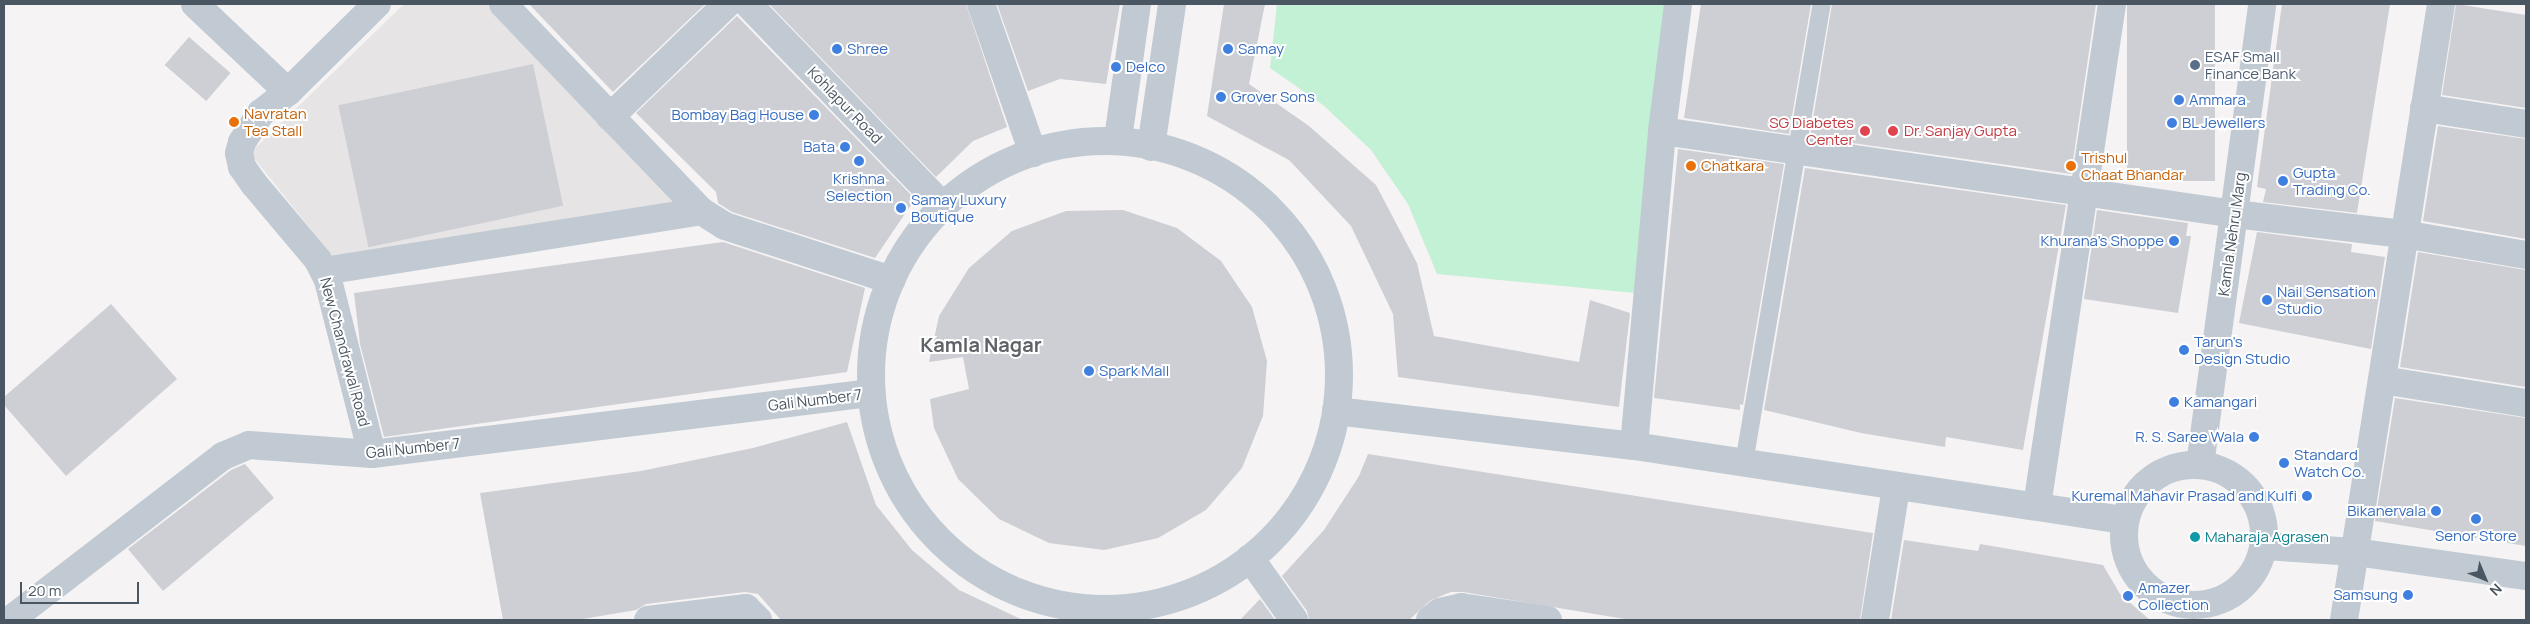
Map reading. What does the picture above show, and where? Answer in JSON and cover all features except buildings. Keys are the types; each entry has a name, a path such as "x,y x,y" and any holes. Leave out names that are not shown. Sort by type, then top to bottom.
{"street":[{"path":"195,4 288,92"},
{"name":"New Chandrawal Road","path":"372,454 324,271 242,167 242,142 261,113 288,92 377,4"},
{"path":"503,4 701,211 725,226 891,280"},
{"path":"610,117 727,4"},
{"name":"Kohlapur Road","path":"748,4 943,206"},
{"path":"981,4 1033,153"},
{"path":"1118,139 1137,4"},
{"path":"1151,147 1172,4"},
{"path":"1634,446 1662,131 1678,4"},
{"path":"2037,506 2112,4"},
{"name":"Kamla Nehru Marg","path":"2200,465 2262,4"},
{"path":"2344,620 2441,4"},
{"path":"2424,108 2526,124"},
{"path":"1662,131 1797,149 2235,214 2404,234 2526,255"},
{"path":"1118,139 1179,152 1217,169 1252,191 1281,220 1305,253 1324,290 1335,330 1339,370 1336,411 1328,445 1298,507 1250,558 1216,581 1178,597 1147,605 1057,613 978,573 944,546 915,514 893,476 878,436 871,393 872,355 878,317 891,280 905,253 943,206 976,180 1033,153 1055,146 1118,139"},
{"path":"324,271 701,211"},
{"path":"2382,380 2526,403"},
{"name":"Gali Number 7","path":"10,620 222,456 249,445 372,454 871,393"},
{"path":"1336,411 1634,446 2125,520"},
{"path":"2200,465 2222,471 2242,483 2256,501 2263,523 2264,546 2256,567 2243,585 2224,598 2179,612 2159,597 2138,577 2129,564 2124,543 2125,520 2132,501 2144,485 2170,469 2200,465"},
{"path":"1875,620 1896,486"},
{"path":"2264,546 2355,552 2526,576"},
{"path":"1250,558 1294,620"},
{"path":"1430,620 1440,612 1461,607 1548,620"},
{"path":"648,620 746,608 758,620"}],"lane":[{"path":"1744,463 1822,4"}],"shaded area":[{"path":"404,4 487,4 673,203 333,257 250,153"}],"green space":[{"path":"1277,4 1667,4 1635,293 1437,274 1408,204 1371,150 1323,105 1270,68"}],"place":[{"name":"Shree","path":"837,49"},
{"name":"Samay","path":"1228,49"},
{"name":"ESAF Small Finance Bank","path":"2195,65"},
{"name":"Delco","path":"1116,67"},
{"name":"Grover Sons","path":"1221,97"},
{"name":"Ammara","path":"2179,100"},
{"name":"Bombay Bag House","path":"814,115"},
{"name":"Navratan Tea Stall","path":"234,122"},
{"name":"BL Jewellers","path":"2172,123"},
{"name":"SG Diabetes Center","path":"1865,131"},
{"name":"Dr. Sanjay Gupta","path":"1893,131"},
{"name":"Bata","path":"845,147"},
{"name":"Krishna Selection","path":"859,161"},
{"name":"Chatkara","path":"1691,166"},
{"name":"Trishul Chaat Bhandar","path":"2071,166"},
{"name":"Gupta Trading Co.","path":"2283,181"},
{"name":"Samay Luxury Boutique","path":"901,208"},
{"name":"Khurana's Shoppe","path":"2174,241"},
{"name":"Nail Sensation Studio","path":"2267,300"},
{"name":"Tarun's Design Studio","path":"2184,350"},
{"name":"Spark Mall","path":"1089,371"},
{"name":"Kamangari","path":"2174,402"},
{"name":"R. S. Saree Wala","path":"2254,437"},
{"name":"Standard Watch Co.","path":"2284,463"},
{"name":"Kuremal Mahavir Prasad and Kulfi","path":"2307,496"},
{"name":"Bikanervala","path":"2436,511"},
{"name":"Senor Store","path":"2476,519"},
{"name":"Maharaja Agrasen","path":"2195,537"},
{"name":"Samsung","path":"2408,595"},
{"name":"Amazer Collection","path":"2128,596"}],"district":[{"name":"Kamla Nagar","path":"981,344"}]}
